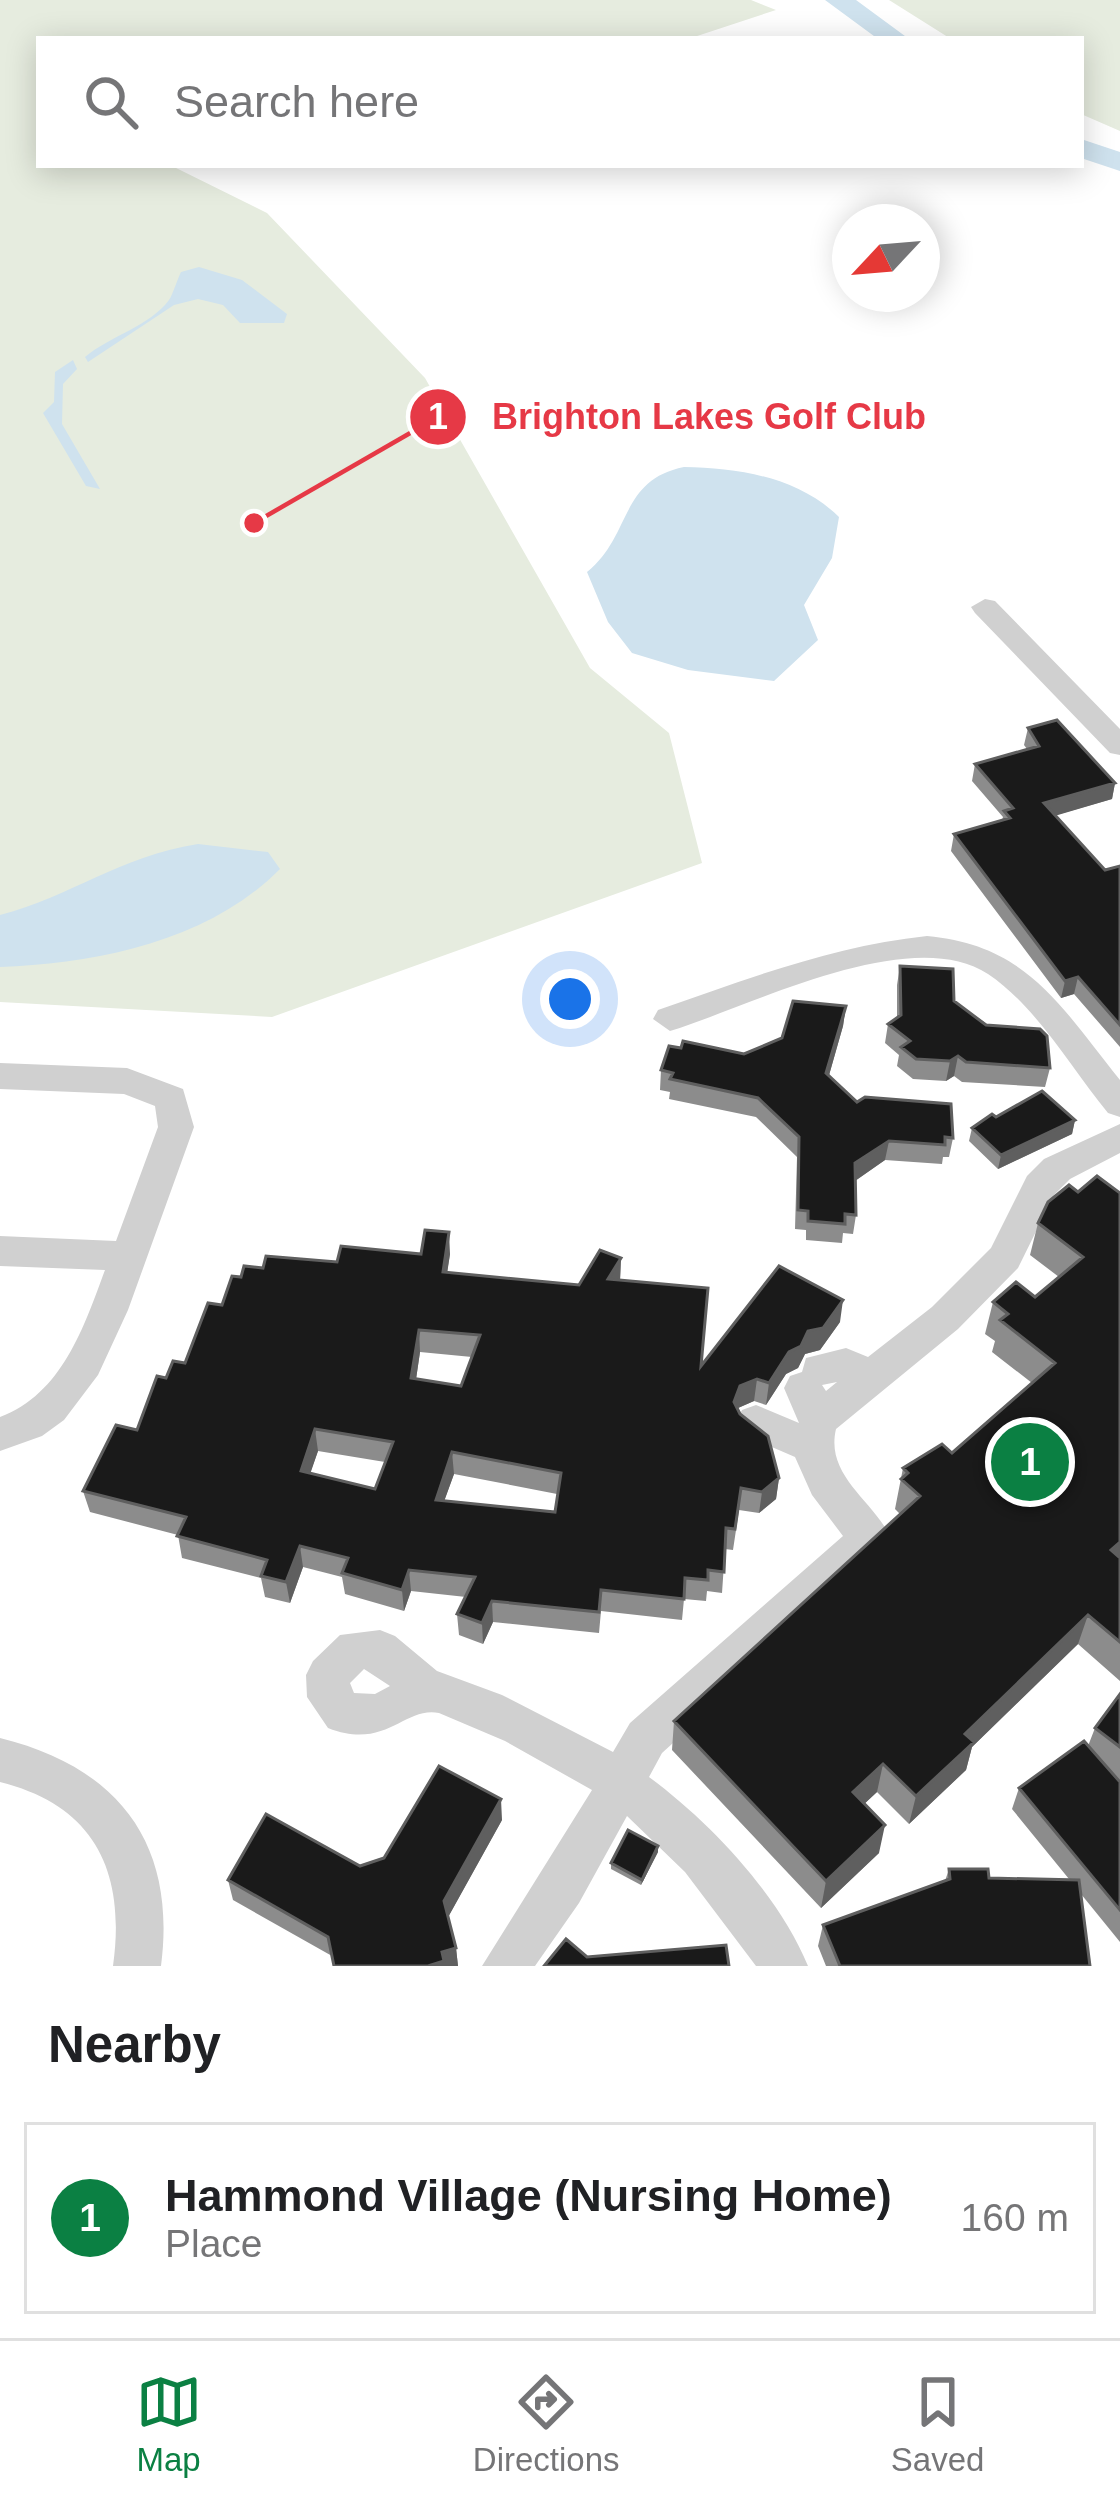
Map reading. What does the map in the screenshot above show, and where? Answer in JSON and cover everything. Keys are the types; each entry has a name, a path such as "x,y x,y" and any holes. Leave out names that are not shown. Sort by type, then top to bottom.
{"street":[{"path":"985,607 1120,746"},
{"path":"670,1019 863,957 938,947 980,954 997,964 1120,1104"},
{"path":"0,1076 127,1082 171,1098 176,1127 96,1342 67,1391 37,1420 0,1434"},
{"path":"756,1422 784,1438 814,1405 870,1377 945,1318 1005,1258 1040,1186 1057,1168 1120,1137"},
{"path":"0,1251 129,1256"},
{"path":"506,1966 625,1782 646,1738 870,1538 829,1486 814,1405"},
{"path":"426,1690 449,1693 576,1752 625,1782 728,1882 784,1966"},
{"path":"0,1760 63,1781 96,1805 118,1834 139,1891 142,1930 137,1966"}],"shaded area":[{"path":"0,0 751,0 776,10 697,36 36,36 36,168 176,168 267,213 425,378 590,668 669,733 702,863 272,1017 0,1002"},
{"path":"889,0 1120,0 1120,131 1084,115 1084,36 946,36"}],"water":[{"path":"199,267 242,280 287,314 284,323 240,323 223,305 198,299 174,305 88,362 85,357 161,309 181,272"},
{"path":"73,360 77,369 63,384 62,424 100,489 86,486 43,413 54,402 55,372"},
{"path":"684,467 767,477 805,492 839,517 832,558 804,605 818,640 774,681 688,670 632,653 608,622 587,572 648,484"},
{"path":"198,844 268,852 280,869 220,914 149,944 74,961 0,967 0,915 143,858"}],"building":[{"path":"1057,720 1115,783 1044,803 1105,870 1120,866 1120,1025 1078,977 1065,981 954,834 1010,818 1004,811 1013,808 975,764 1039,746 1028,728"},
{"path":"900,966 953,969 954,1001 986,1025 1040,1029 1047,1036 1050,1068 966,1062 958,1056 950,1061 916,1059 901,1047 910,1041 888,1024 901,1015"},
{"path":"793,1001 846,1006 826,1073 857,1102 865,1097 951,1104 953,1138 945,1137 945,1145 889,1141 855,1163 856,1215 845,1214 845,1224 808,1221 808,1211 798,1210 799,1137 758,1098 670,1079 673,1073 661,1070 669,1046 681,1048 683,1041 744,1054 782,1038"},
{"path":"1042,1091 1075,1120 1001,1155 972,1128 992,1114 996,1117"},
{"path":"1097,1176 1120,1193 1120,1542 1111,1550 1120,1558 1120,1642 1088,1615 965,1734 974,1742 916,1796 883,1764 853,1792 885,1825 826,1881 674,1721 920,1496 901,1479 908,1473 903,1468 942,1444 952,1453 1055,1363 1000,1320 1008,1314 993,1302 1016,1282 1035,1297 1083,1257 1038,1223 1048,1202 1069,1185 1078,1192"},
{"path":"425,1230 449,1232 443,1272 579,1285 600,1250 621,1258 608,1279 708,1288 701,1366 779,1266 843,1300 823,1328 808,1331 801,1346 789,1352 769,1383 757,1379 740,1386 734,1402 740,1414 768,1436 779,1478 762,1492 741,1488 735,1529 726,1528 724,1572 708,1570 708,1580 685,1578 684,1599 601,1590 599,1612 492,1601 482,1623 457,1614 475,1577 409,1570 402,1590 342,1573 348,1558 300,1546 286,1582 261,1576 267,1560 177,1536 186,1517 83,1491 116,1425 137,1430 157,1376 166,1378 173,1361 185,1363 208,1303 222,1305 232,1276 241,1277 244,1266 263,1268 266,1256 337,1262 341,1246 421,1254","holes":["419,1330 480,1335 461,1386 411,1378","315,1429 393,1442 375,1489 301,1471","452,1452 561,1473 555,1512 436,1500"]},
{"path":"1120,1694 1120,1747 1095,1728"},
{"path":"1084,1741 1120,1782 1120,1910 1019,1788"},
{"path":"439,1766 501,1799 444,1901 456,1948 442,1952 444,1961 428,1966 334,1966 328,1937 228,1880 266,1814 360,1866 384,1858"},
{"path":"628,1830 658,1846 642,1880 611,1863"},
{"path":"949,1869 988,1869 989,1878 1079,1880 1090,1966 840,1966 823,1925 950,1879"},
{"path":"566,1939 587,1957 726,1945 729,1966 544,1966"}],"waterway":[{"path":"838,0 892,36"},
{"path":"1084,149 1120,162"}],"place":[{"name":"Brighton Lakes Golf Club","path":"254,523"},
{"name":"Hammond Village (Nursing Home)","path":"1030,1462"}]}
